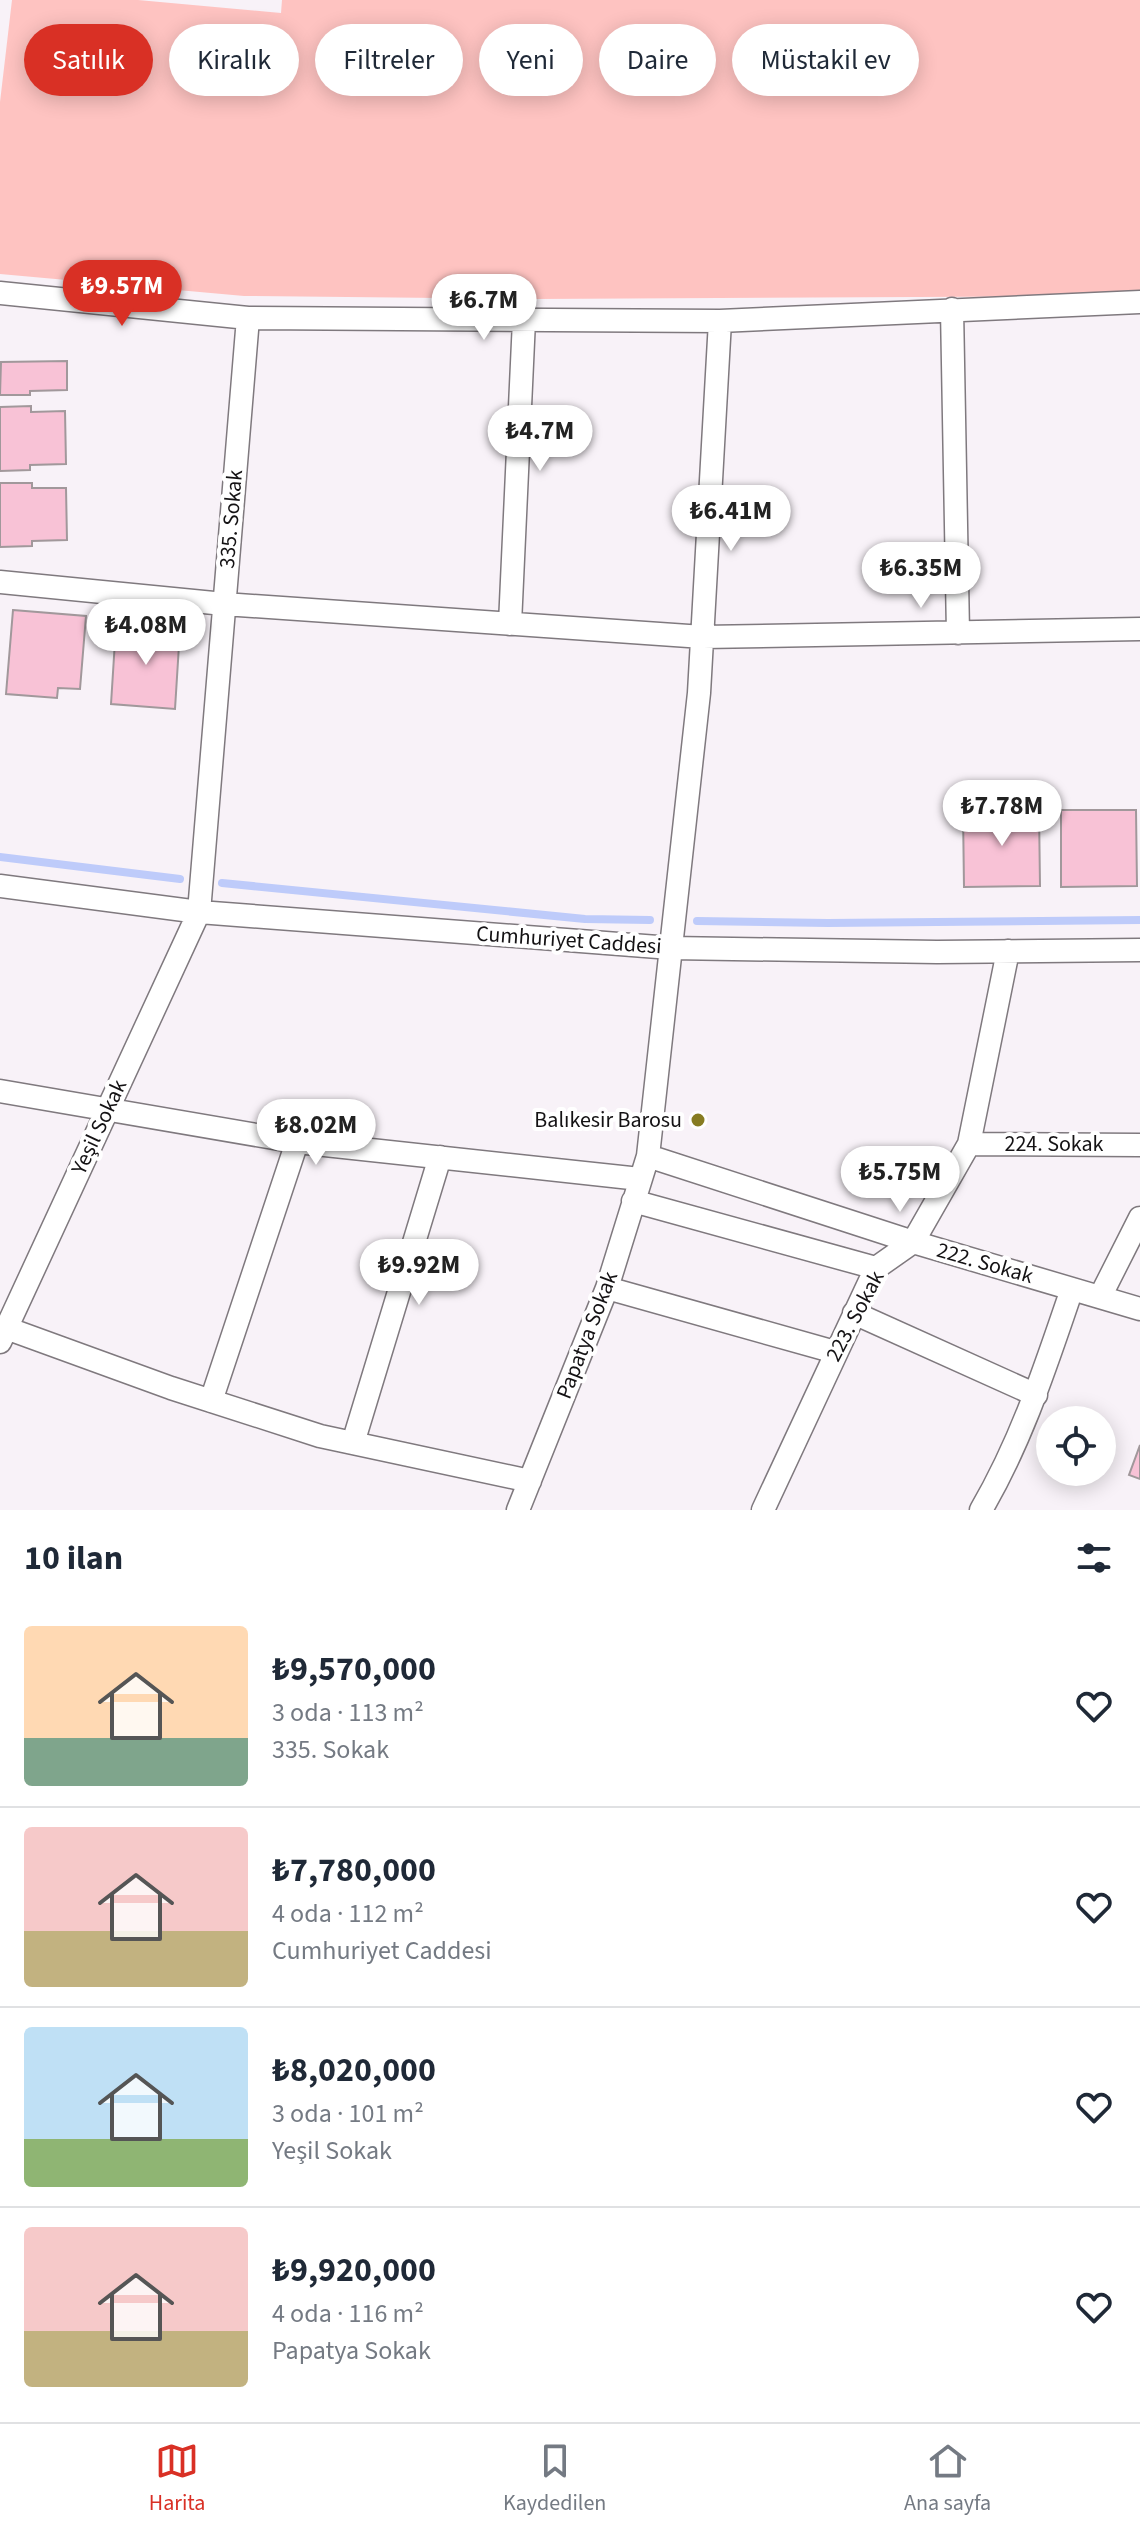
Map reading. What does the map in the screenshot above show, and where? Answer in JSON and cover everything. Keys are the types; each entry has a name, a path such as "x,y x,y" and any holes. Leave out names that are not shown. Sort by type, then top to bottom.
{"street":[{"path":"0,293 248,318 720,321 1140,302"},
{"path":"952,309 958,633"},
{"name":"335. Sokak","path":"199,912 248,318"},
{"path":"510,624 524,320"},
{"name":"Papatya Sokak","path":"518,1510 607,1288 648,1156 699,693 720,321"},
{"path":"0,582 224,604 703,637 1140,629"},
{"name":"Cumhuriyet Caddesi","path":"0,886 199,912 671,948 1140,950"},
{"name":"Yeşil Sokak","path":"3,1335 9,1296 107,1108 199,912"},
{"name":"223. Sokak","path":"763,1510 876,1268 913,1242 969,1144 1008,951"},
{"path":"0,1091 297,1142 640,1179"},
{"path":"211,1401 297,1142"},
{"name":"224. Sokak","path":"969,1144 1140,1145"},
{"name":"222. Sokak","path":"648,1156 913,1242 1140,1309"},
{"path":"353,1443 440,1157"},
{"path":"633,1201 876,1268"},
{"path":"1100,1297 1140,1218"},
{"path":"607,1288 835,1352"},
{"path":"981,1510 1002,1474 1036,1395 1072,1289"},
{"path":"854,1313 1036,1395"},
{"path":"3,1335 320,1436 530,1481"}],"shaded area":[{"path":"12,0 138,0 281,13 282,0 1140,0 1140,296 535,299 244,296 0,274 0,102"}],"building":[{"path":"67,361 67,390 0,395 1,362"},
{"path":"31,406 31,412 65,411 66,464 30,465 30,470 0,471 0,407"},
{"path":"0,483 32,483 32,488 66,488 67,540 32,541 32,546 0,547"},
{"path":"13,610 86,616 80,689 58,688 57,698 6,694"},
{"path":"116,625 180,629 175,709 111,704"},
{"path":"1039,810 1040,886 964,887 963,811"},
{"path":"1061,810 1136,810 1137,886 1061,887"},
{"path":"1140,1445 1140,1479 1129,1475"}],"waterway":[{"path":"0,857 180,879"},
{"path":"222,883 585,919 650,920"},
{"path":"697,921 1140,920"}],"place":[{"name":"Balıkesir Barosu","path":"698,1120"}]}
